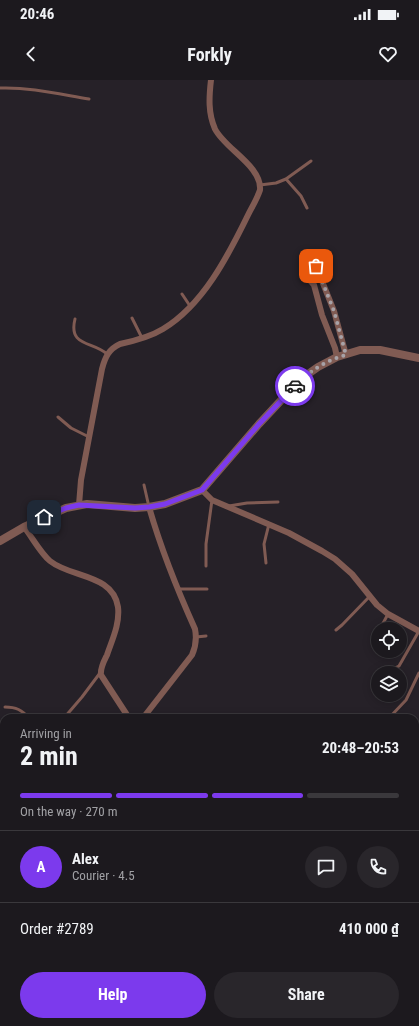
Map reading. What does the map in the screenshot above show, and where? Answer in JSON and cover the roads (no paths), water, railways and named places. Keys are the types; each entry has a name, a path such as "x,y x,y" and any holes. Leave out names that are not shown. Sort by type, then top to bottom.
{"street":[{"path":"79,505 81,480 102,369 107,354 115,346 142,338 163,329 178,318 190,306 215,275 225,259 259,193 260,185 258,177 221,138 215,129 209,110 211,80"},
{"path":"304,257 312,262 320,276 334,311 346,355"},
{"path":"306,276 314,285 322,314 337,357"},
{"path":"0,541 24,527 66,508 79,505 135,508 149,507 165,504 202,490 259,424 301,379 318,367 337,357 360,350 380,350 419,358"},
{"path":"202,490 212,500 289,533 335,559 352,574 377,605 388,614 419,631"},
{"path":"146,714 192,655 196,642 195,629 177,589 160,544 149,507"},
{"path":"24,527 50,561 56,565 92,578 109,589 116,599 118,608 116,628 101,675 126,714"}],"lane":[{"path":"0,88 38,90 89,99"},
{"path":"260,185 276,183 286,179 311,161"},
{"path":"286,179 301,196 307,208"},
{"path":"182,294 190,306"},
{"path":"132,318 142,338"},
{"path":"75,319 74,333 77,338 107,354"},
{"path":"58,418 71,428 89,437"},
{"path":"144,485 149,507"},
{"path":"206,566 206,544 212,500"},
{"path":"227,506 237,503 278,502"},
{"path":"266,562 264,544 269,524"},
{"path":"177,589 207,589"},
{"path":"336,630 370,596"},
{"path":"384,622 388,614"},
{"path":"399,666 419,631"},
{"path":"196,637 206,636"},
{"path":"67,714 101,672"},
{"path":"393,714 406,700 419,673"},
{"path":"5,707 14,707 24,714"}]}
